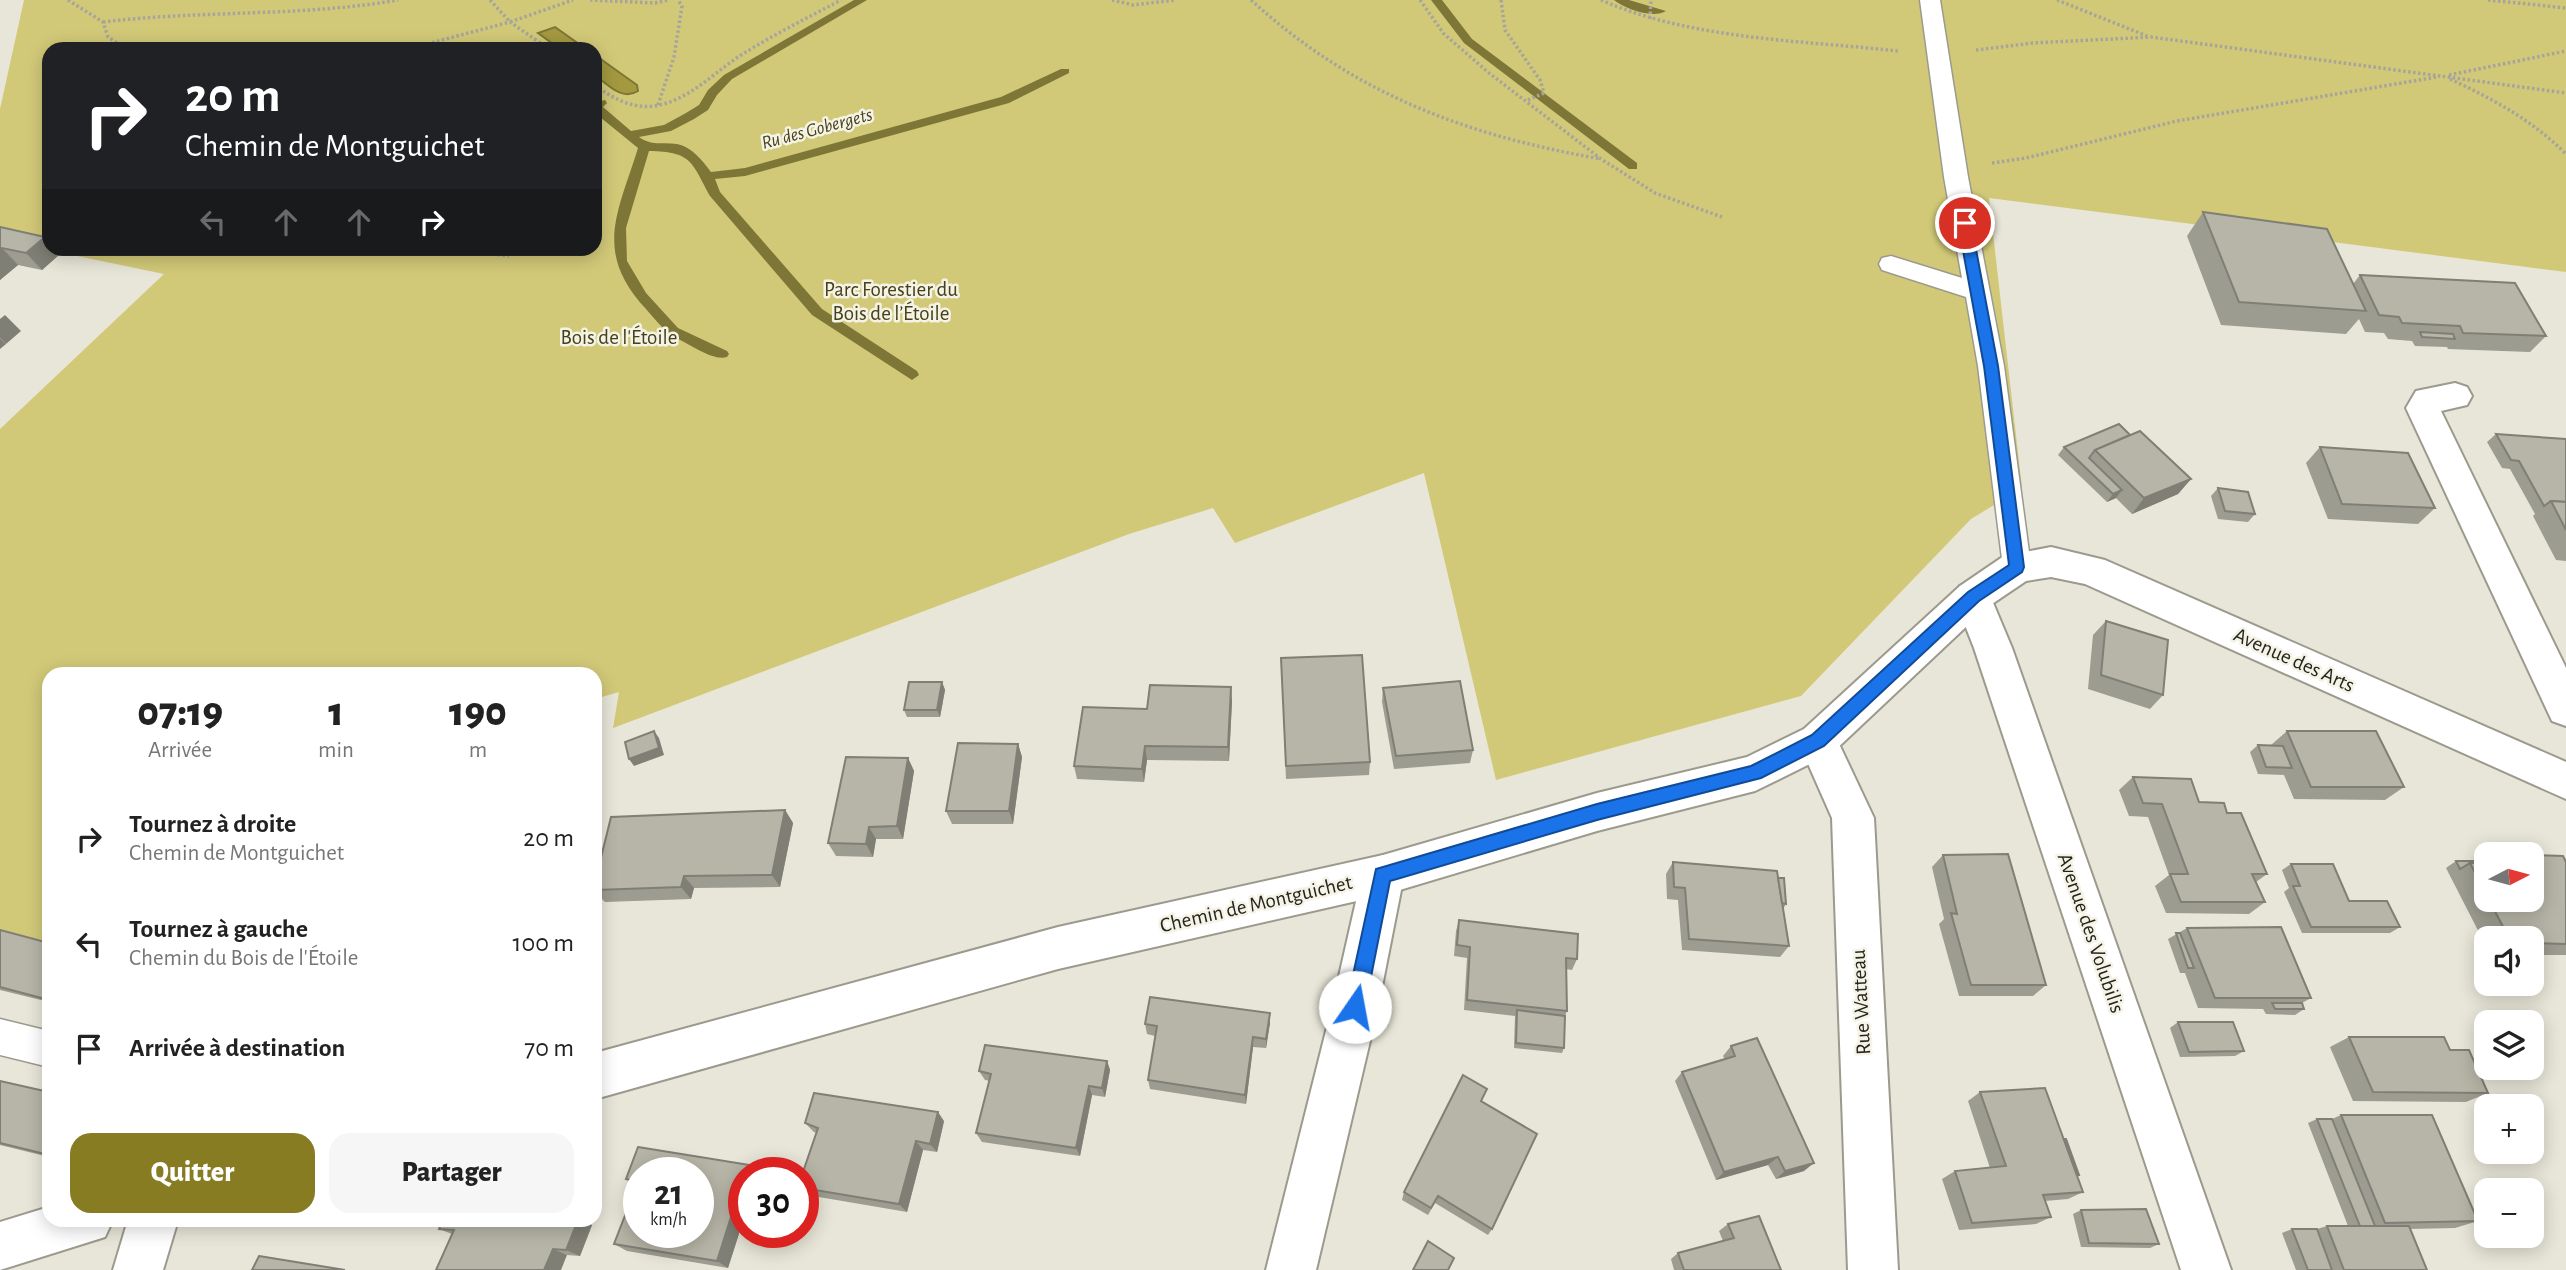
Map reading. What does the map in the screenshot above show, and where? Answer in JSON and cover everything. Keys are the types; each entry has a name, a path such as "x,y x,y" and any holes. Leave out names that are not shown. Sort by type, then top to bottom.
{"street":[{"path":"2455,396 2428,400 2423,408 2566,709"},
{"name":"Avenue des Arts","path":"2017,567 2051,562 2092,571 2566,781"},
{"name":"Chemin de Montguichet","path":"602,1074 1058,948 1383,875 1597,812 1755,773 1818,741 1973,597 2017,567"},
{"name":"Avenue des Volubilis","path":"1973,597 1993,648 2206,1270"},
{"name":"Rue Watteau","path":"1818,741 1853,818 1873,1270"},
{"path":"1291,1270 1355,1007 1383,875"},
{"path":"0,1248 67,1227"},
{"path":"138,1270 151,1227"}],"lane":[{"path":"1930,0 1956,177 1991,366 2017,567"},
{"path":"1891,264 1978,292"},
{"path":"0,1037 42,1046"}],"path":[{"path":"68,0 103,22 108,37 116,42"},
{"path":"103,22 162,15 364,6 398,0"},
{"path":"490,0 510,22 540,42"},
{"path":"434,42 510,22 573,0"},
{"path":"590,0 655,3 669,0"},
{"path":"657,106 667,84 676,51 682,6 678,0"},
{"path":"602,90 615,100 641,107 657,106 675,100 744,54 841,0"},
{"path":"1112,0 1133,5 1176,0"},
{"path":"1251,0 1265,15 1330,62 1381,94 1507,141 1601,159"},
{"path":"1420,0 1444,33 1525,101 1601,159 1655,193 1722,217"},
{"path":"1501,0 1505,30 1541,80 1544,93 1525,101"},
{"path":"1601,0 1615,8 1688,28 1938,55 2033,43 2151,37 2566,93"},
{"path":"1650,19 1651,0"},
{"path":"2057,0 2151,37"},
{"path":"2488,0 2566,8"},
{"path":"1956,177 1982,164 2026,158 2177,121 2443,76 2566,51"},
{"path":"2443,76 2485,94 2542,129 2566,154"}],"green space":[{"path":"24,0 2566,0 2566,272 1989,198 2022,488 1971,519 1801,696 1496,780 1424,473 1235,543 1213,508 1129,534 613,728 619,692 602,697 602,667 42,667 42,940 0,930 0,429 164,274 77,256 602,256 602,42 42,42 42,249 0,240 0,109"}],"shaded area":[{"path":"555,27 576,42 550,42 538,33"},
{"path":"602,60 637,85 638,91 626,94 602,81"}],"building":[{"path":"2203,212 2327,229 2366,311 2239,302"},
{"path":"0,227 42,236 42,240 26,253 2,248 0,250"},
{"path":"2360,275 2515,283 2546,336 2463,333 2460,326 2402,323 2399,317 2379,315"},
{"path":"2420,332 2453,334 2455,339 2422,337"},
{"path":"2119,424 2130,435 2095,450 2089,458 2122,490 2113,494 2064,447"},
{"path":"2140,431 2191,479 2144,498 2095,450"},
{"path":"2496,434 2566,439 2566,502 2551,501 2544,506 2519,461 2511,460"},
{"path":"2320,447 2408,453 2435,508 2342,504"},
{"path":"2218,488 2248,492 2255,514 2225,511"},
{"path":"2551,501 2566,502 2566,530"},
{"path":"2106,621 2168,640 2163,695 2101,675"},
{"path":"1362,655 1370,762 1286,766 1281,658"},
{"path":"1460,681 1473,750 1396,756 1383,688"},
{"path":"909,682 942,682 937,710 904,710"},
{"path":"1150,685 1231,687 1228,747 1145,746 1142,769 1074,766 1083,707 1147,709"},
{"path":"654,731 659,748 629,759 625,742"},
{"path":"2287,731 2376,731 2404,787 2311,787"},
{"path":"958,743 1018,744 1009,811 946,811"},
{"path":"2258,745 2283,746 2292,768 2266,767"},
{"path":"846,757 908,758 897,826 869,827 866,844 828,843"},
{"path":"2133,777 2191,779 2199,802 2224,803 2227,813 2241,813 2267,874 2252,874 2265,902 2181,902 2170,874 2188,874 2162,804 2143,803"},
{"path":"785,810 772,875 684,876 681,887 602,890 602,854 611,817"},
{"path":"2008,854 2046,985 1971,985 1951,913 1957,914 1943,855"},
{"path":"2544,855 2563,856 2566,862 2566,944 2544,943 2544,926 2503,926 2495,912 2544,912"},
{"path":"2456,861 2474,861 2474,863 2460,869"},
{"path":"1673,862 1777,871 1789,946 1689,939 1685,888 1674,887"},
{"path":"2291,864 2333,864 2349,901 2387,901 2400,927 2311,927 2293,886 2300,886"},
{"path":"1778,878 1784,878 1786,904 1782,903"},
{"path":"1459,920 1578,934 1577,959 1566,958 1567,1011 1467,1000 1470,947 1457,945"},
{"path":"2281,927 2311,998 2215,998 2187,928"},
{"path":"0,930 42,941 42,998 0,987"},
{"path":"2176,933 2180,933 2194,968 2188,968"},
{"path":"1150,997 1270,1013 1266,1039 1253,1037 1245,1095 1148,1080 1157,1026 1145,1024"},
{"path":"2272,1003 2302,1003 2304,1009 2275,1009"},
{"path":"1517,1010 1565,1016 1564,1048 1516,1043"},
{"path":"2178,1022 2233,1022 2244,1051 2189,1052"},
{"path":"2349,1037 2444,1037 2450,1050 2469,1050 2474,1061 2474,1080 2482,1080 2488,1093 2373,1092"},
{"path":"1757,1038 1814,1163 1785,1171 1778,1157 1724,1172 1682,1072 1735,1056 1731,1046"},
{"path":"985,1045 1107,1061 1102,1088 1089,1086 1076,1148 976,1133 991,1074 979,1071"},
{"path":"1463,1075 1487,1089 1481,1101 1537,1134 1492,1229 1438,1196 1431,1208 1404,1192"},
{"path":"0,1081 42,1090 42,1153 0,1143"},
{"path":"2045,1088 2083,1192 2043,1195 2051,1217 1972,1223 1955,1171 2006,1166 1980,1092"},
{"path":"814,1093 938,1112 930,1144 916,1141 899,1204 819,1191 819,1157 808,1157 818,1128 805,1123"},
{"path":"2341,1115 2432,1115 2474,1212 2474,1221 2385,1223"},
{"path":"2317,1119 2332,1119 2375,1226 2360,1226"},
{"path":"2066,1139 2079,1175 2077,1175"},
{"path":"638,1147 700,1157 634,1157"},
{"path":"714,1159 728,1162 728,1226 717,1261 638,1248 714,1248"},
{"path":"2146,1209 2159,1244 2089,1243 2081,1210"},
{"path":"1759,1216 1781,1270 1684,1270 1678,1253 1734,1238 1728,1224"},
{"path":"623,1221 623,1245 614,1244"},
{"path":"2327,1226 2409,1226 2427,1270 2344,1270"},
{"path":"575,1227 566,1250 553,1249 544,1270 436,1270 454,1230 439,1229"},
{"path":"2292,1229 2317,1229 2332,1270 2308,1270"},
{"path":"1428,1241 1454,1258 1448,1270 1413,1270"},
{"path":"259,1256 345,1270 252,1270"}],"waterway":[{"path":"629,135 667,128 690,116 704,107 712,93 728,77 862,0"},
{"path":"1436,0 1468,41 1633,166"},
{"path":"1619,0 1639,8 1660,11"},
{"name":"Ru des Gobergets","path":"708,176 745,172 1005,100 1065,71"},
{"name":"Ru des Gobergets","path":"602,113 629,135"},
{"name":"Ru des Gobergets","path":"629,135 644,147"},
{"name":"Ru des Gobergets","path":"644,147 677,148 693,157 708,176"},
{"path":"644,147 620,228 621,261 641,296 673,331 722,354"},
{"path":"708,176 714,193 817,312 912,375"}],"route":[{"path":"1355,1007 1383,875 1597,812 1755,773 1818,741 1973,597 2017,567 1991,366 1965,223"}],"park label":[{"name":"Parc Forestier du Bois de l’Étoile","path":"891,301"},
{"name":"Bois de l'Étoile","path":"619,337"}]}
